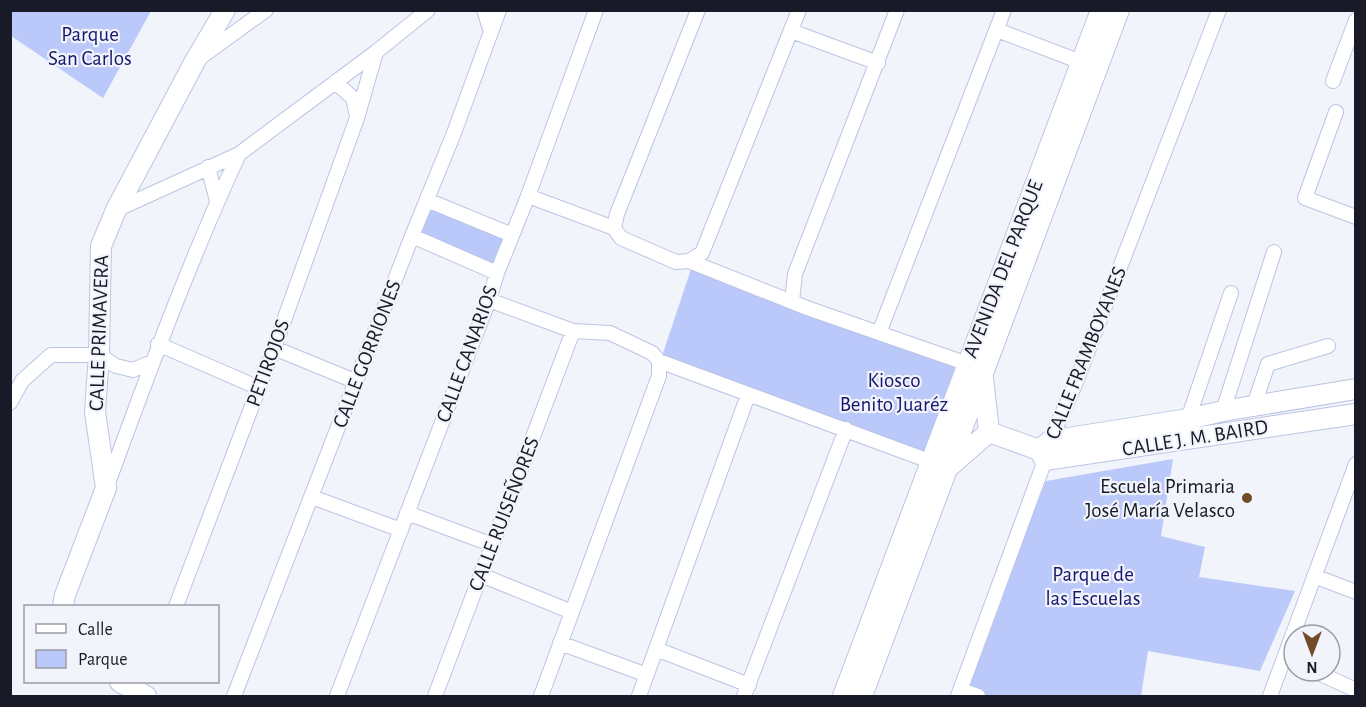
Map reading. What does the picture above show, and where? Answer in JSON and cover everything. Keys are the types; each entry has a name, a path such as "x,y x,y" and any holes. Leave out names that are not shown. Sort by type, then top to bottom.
{"street":[{"name":"CALLE PRIMAVERA","path":"63,605 106,488 95,412 99,355 101,246 116,210 225,10"},
{"path":"195,62 266,10"},
{"path":"116,210 239,153 428,10"},
{"path":"484,10 491,32"},
{"name":"CALLE GORRIONES","path":"234,696 454,133 499,10"},
{"name":"CALLE CANARIOS","path":"337,696 489,300 497,273 528,196 596,10"},
{"path":"614,228 617,214 699,10"},
{"path":"528,196 614,228 621,238 676,262 688,261 702,253 799,10"},
{"path":"792,301 795,274 897,10"},
{"path":"879,333 1004,10"},
{"name":"AVENIDA DEL PARQUE","path":"862,696 940,465 1101,10"},
{"name":"AVENIDA DEL PARQUE","path":"975,368 1119,10"},
{"name":"CALLE FRAMBOYANES","path":"959,693 1045,450 1074,387 1219,10"},
{"path":"1333,81 1356,20"},
{"path":"997,30 1082,62"},
{"path":"791,31 878,63"},
{"name":"PETIROJOS","path":"176,605 274,348 357,118 375,52"},
{"path":"335,82 354,98 357,118"},
{"path":"1336,111 1305,198 1356,217"},
{"path":"106,488 158,344 239,153"},
{"path":"208,167 218,201"},
{"path":"427,200 512,235"},
{"path":"412,236 497,273"},
{"path":"1223,411 1274,252"},
{"path":"489,300 573,331 610,333 652,353 659,361 940,465 989,432 975,368 688,261"},
{"path":"1188,419 1231,293"},
{"name":"CALLE RUISEÑORES","path":"435,696 573,331"},
{"path":"158,344 259,388"},
{"path":"1254,405 1269,364 1328,346"},
{"path":"274,348 357,382"},
{"path":"10,403 22,381 51,355 99,355 116,366 133,370 152,362"},
{"path":"541,696 659,376 659,361"},
{"name":"CALLE J. M. BAIRD","path":"1045,450 1223,411 1356,389"},
{"path":"639,696 748,395"},
{"name":"CALLE J. M. BAIRD","path":"989,432 1045,450 1356,414"},
{"path":"656,649 747,691 846,429"},
{"path":"1300,623 1314,576 1356,464"},
{"name":"AVENIDA DEL PARQUE","path":"843,696 940,465"},
{"path":"312,497 401,530"},
{"path":"407,513 493,545"},
{"path":"481,575 572,612"},
{"path":"1314,576 1356,592"},
{"path":"560,643 647,675"},
{"path":"1270,696 1282,673"},
{"path":"125,683 145,691"},
{"path":"1341,683 1356,690"},
{"path":"959,693 978,696"}],"green space":[{"name":"Parque San Carlos","path":"10,11 151,11 103,98 11,36"},
{"path":"427,200 512,235 497,273 412,236"},
{"name":"Kiosco Benito Juaréz","path":"693,263 967,364 932,462 661,359"},
{"name":"Parque de las Escuelas","path":"1173,459 1161,536 1205,547 1199,577 1295,591 1260,671 1148,651 1141,696 979,696 960,690 1046,481"}],"place":[{"name":"Escuela Primaria José María Velasco","path":"1247,498"}]}
